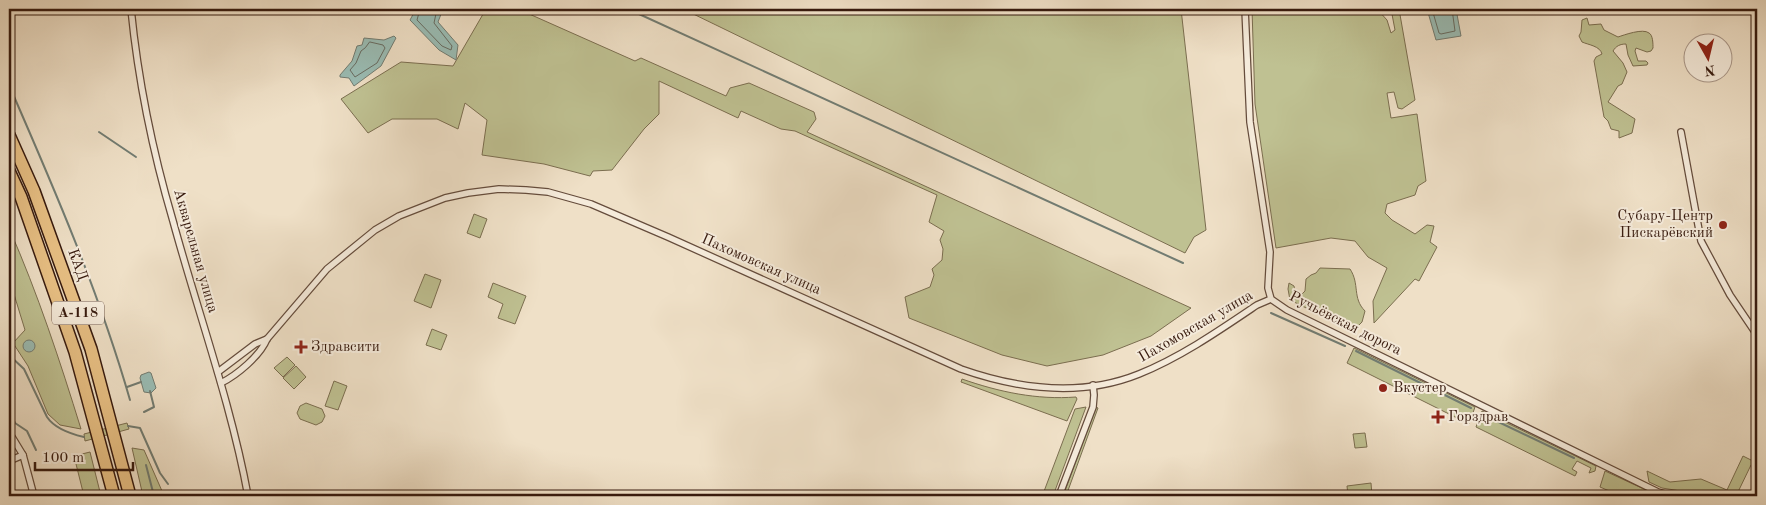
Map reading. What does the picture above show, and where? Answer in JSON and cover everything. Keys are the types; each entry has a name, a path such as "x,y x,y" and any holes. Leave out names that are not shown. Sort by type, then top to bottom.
{"highway":[{"name":"КАД","path":"9,135 34,191 91,348 130,496"},
{"name":"КАД","path":"9,171 21,197 75,352 114,496"}],"street":[{"name":"Акварельная улица","path":"131,9 156,158 172,220 221,383 242,463 248,496"},
{"name":"Ручьёвская дорога","path":"1245,9 1250,122 1270,252 1268,288 1271,298 1287,310 1569,449 1652,489 1672,496"},
{"path":"1680,132 1701,242 1730,295 1757,335"},
{"name":"Пахомовская улица","path":"221,383 235,374 261,351 267,339 327,269 369,235 399,216 445,198 500,189 548,192 591,204 961,369 985,377 1032,387 1053,388 1093,385 1132,376 1157,366 1200,342 1271,298"},
{"name":"Пахомовская улица","path":"218,372 255,344 267,339"},
{"path":"1059,496 1092,407 1093,385"},
{"path":"9,432 23,455 34,496"},
{"path":"9,461 23,455"}],"green space":[{"path":"486,9 518,9 635,61 641,58 726,96 730,88 749,83 814,112 816,119 807,132 1191,308 1151,336 1103,355 1047,366 1002,355 909,318 905,297 930,287 934,275 932,269 942,260 943,249 940,240 944,231 929,222 937,195 795,131 781,129 741,111 738,118 659,81 659,114 644,129 612,170 593,171 590,176 544,164 482,155 487,120 465,103 458,129 437,119 392,119 368,133 341,99 401,62 453,66"},
{"path":"683,9 1181,9 1206,230 1194,237 1185,253"},
{"path":"1252,9 1377,9 1387,20 1391,33 1395,30 1391,9 1399,9 1415,100 1402,109 1398,108 1394,92 1387,93 1391,118 1417,114 1426,181 1418,186 1415,195 1387,204 1385,213 1392,220 1415,234 1427,225 1434,226 1430,242 1437,247 1419,281 1415,279 1374,323 1373,301 1387,268 1368,257 1355,241 1331,238 1276,248 1255,104"},
{"path":"1587,18 1589,25 1601,24 1604,30 1618,37 1642,31 1649,33 1652,38 1653,48 1651,51 1647,52 1636,48 1635,51 1638,61 1646,61 1647,65 1633,66 1626,44 1618,46 1613,51 1623,63 1627,72 1622,84 1618,86 1608,102 1635,119 1632,133 1619,138 1619,131 1611,129 1604,117 1594,61 1596,57 1602,54 1601,51 1597,47 1582,42 1579,36 1582,20"},
{"path":"474,214 487,219 480,238 467,233"},
{"path":"9,228 48,328 81,429 60,425 48,414 28,366 13,343 25,330 9,278"},
{"path":"1320,268 1350,269 1355,280 1357,296 1365,311 1362,322 1353,331 1290,300 1289,283 1294,286 1295,292 1301,295 1305,291 1306,279"},
{"path":"425,274 441,280 431,308 414,301"},
{"path":"493,283 526,296 515,324 498,318 503,304 488,297"},
{"path":"432,329 447,335 441,350 426,345"},
{"path":"1354,348 1475,407 1469,424 1347,363"},
{"path":"287,357 295,365 283,377 274,368"},
{"path":"296,366 306,377 294,389 283,378"},
{"path":"962,379 1018,394 1061,398 1076,397 1077,399 1067,421 961,382"},
{"path":"334,381 347,386 338,410 325,406"},
{"path":"306,403 322,409 325,416 322,422 316,425 300,419 297,413 300,406"},
{"path":"1086,407 1053,496 1043,494 1075,409"},
{"path":"1096,407 1098,408 1066,496 1063,496"},
{"path":"1482,411 1596,466 1595,471 1589,473 1591,468 1577,461 1572,469 1577,472 1575,476 1476,427"},
{"path":"127,423 129,429 85,441 84,434"},
{"path":"1365,433 1367,447 1355,448 1353,434"},
{"path":"132,448 144,450 162,491 168,496 143,496"},
{"path":"90,452 101,496 84,496 74,456"},
{"path":"1743,456 1757,463 1757,468 1751,465 1737,494 1741,496 1701,496 1662,488 1649,482 1647,471 1670,482 1701,479 1727,490"},
{"path":"1605,471 1659,496 1621,496 1600,487"},
{"path":"1371,483 1372,496 1348,496 1347,486"}],"water":[{"path":"416,9 443,9 438,22 458,45 456,60 439,50 410,20"},
{"path":"1427,9 1456,9 1461,36 1436,40"},
{"path":"394,36 396,38 381,66 354,86 349,78 340,77 352,61 357,46 362,45 364,38 384,40"},
{"path":"29,340 35,346 29,352 23,346"},
{"path":"149,372 156,388 151,393 144,392 140,378 141,375"}],"waterway":[{"path":"628,9 1183,263"},
{"path":"9,85 59,201 90,280 130,400"},
{"path":"99,132 136,157"},
{"path":"1271,313 1345,346"},
{"path":"1356,351 1471,408"},
{"path":"9,355 24,369 50,421 64,430 84,437"},
{"path":"127,387 141,382"},
{"path":"144,412 154,407 150,391"},
{"path":"9,410 15,423 27,431 36,450"},
{"path":"1486,416 1574,458"},
{"path":"128,426 140,428 160,473 168,484"},
{"path":"146,465 154,496"}],"place":[{"name":"Субару-Центр Пискарёвский","path":"1723,225"},
{"name":"Здравсити","path":"301,347"},
{"name":"Вкустер","path":"1383,388"},
{"name":"Горздрав","path":"1438,417"}]}
